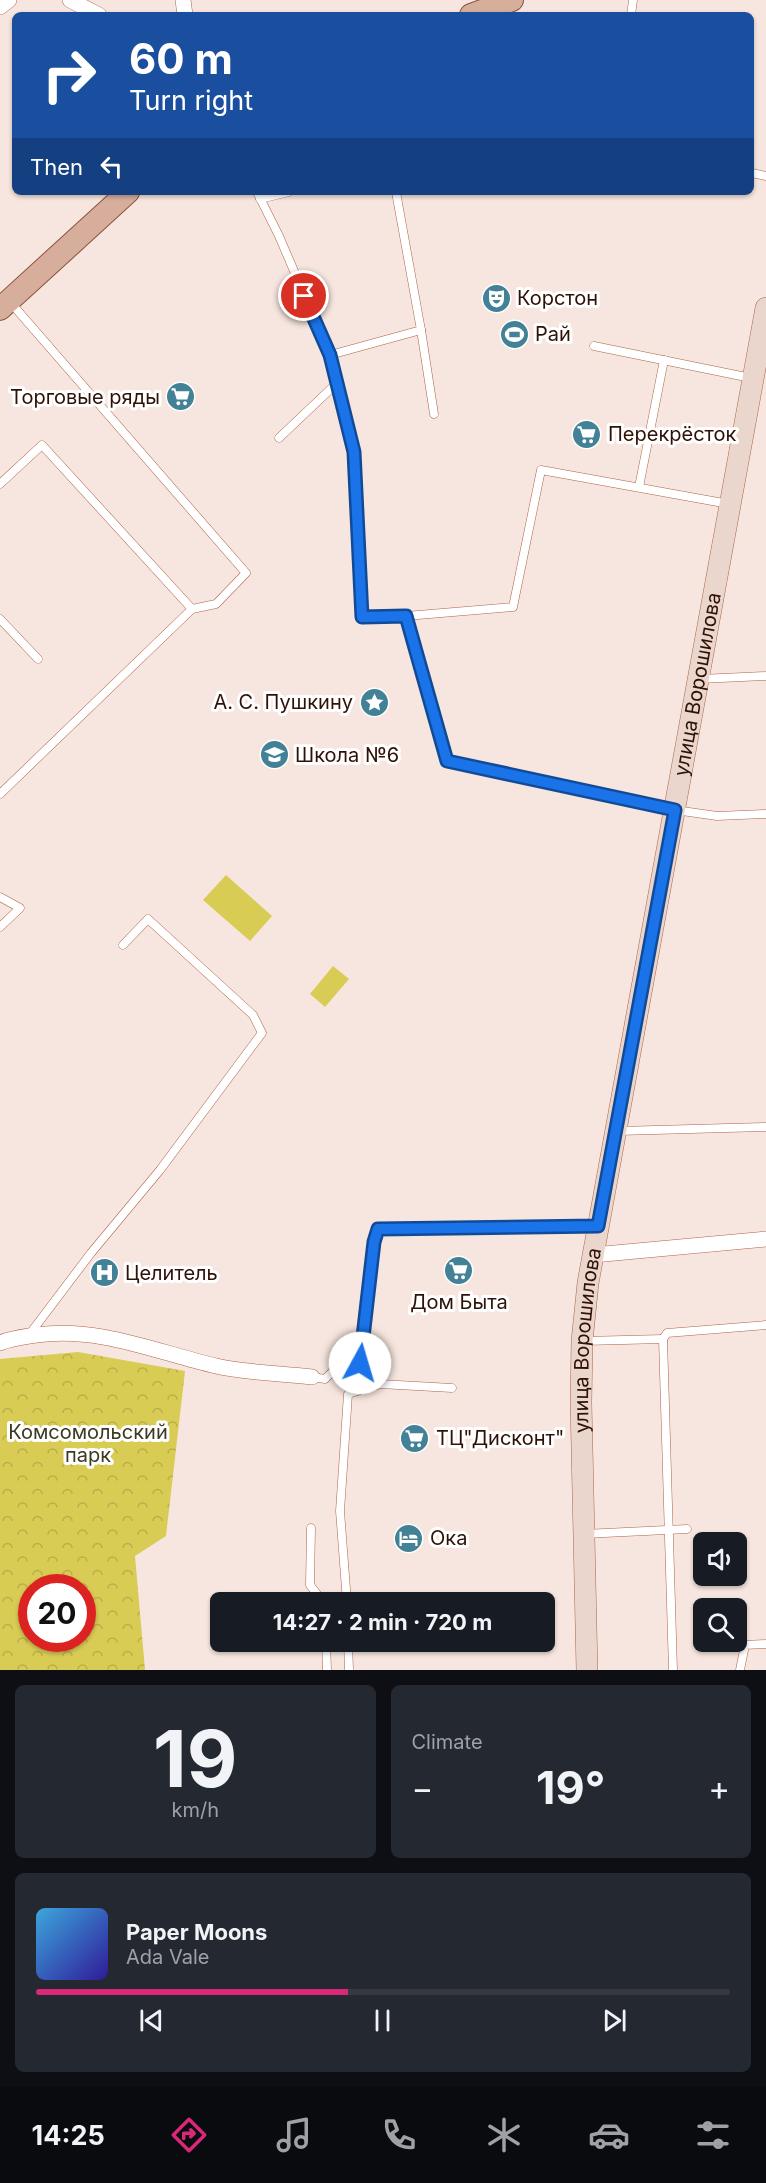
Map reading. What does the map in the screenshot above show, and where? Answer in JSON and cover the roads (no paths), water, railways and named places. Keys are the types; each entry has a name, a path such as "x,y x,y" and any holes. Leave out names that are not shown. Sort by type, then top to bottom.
{"main road":[{"path":"478,12 505,1"},
{"path":"4,305 125,195"},
{"name":"улица Ворошилова","path":"587,1670 581,1403 582,1341 592,1255 753,378 763,336 766,308"}],"street":[{"path":"0,7 9,0"},
{"path":"70,0 93,12"},
{"path":"592,1255 766,1239"},
{"path":"0,1343 28,1336 82,1333 120,1339 217,1366 312,1377"}],"lane":[{"path":"397,195 434,414"},
{"path":"258,196 279,236 330,355 337,383 354,452 362,617 406,616 513,607 541,470 730,504"},
{"path":"0,794 192,609 216,604 246,573 4,305"},
{"path":"330,355 421,330"},
{"path":"594,346 753,378"},
{"path":"639,487 664,360"},
{"path":"279,438 337,383"},
{"path":"0,484 42,445 192,609"},
{"path":"406,616 447,761 675,810 717,816 766,814"},
{"path":"0,619 38,659"},
{"path":"698,679 766,676"},
{"path":"0,897 20,908 0,927"},
{"path":"28,1336 90,1253 160,1170 262,1033 253,1015 148,919 123,945"},
{"path":"615,1131 766,1127"},
{"path":"312,1377 326,1379 338,1366 360,1363 374,1242 378,1229 598,1226"},
{"path":"673,1670 663,1340 668,1333 766,1325"},
{"path":"582,1341 663,1340"},
{"path":"345,1592 340,1511 348,1394 380,1384 452,1388"},
{"path":"311,1528 310,1585 315,1592"},
{"path":"584,1534 687,1529"},
{"path":"740,1670 745,1645 766,1644"},
{"path":"326,1652 327,1670"},
{"path":"348,1652 349,1670"}],"place":[{"name":"Корстон","path":"496,298"},
{"name":"Рай","path":"514,334"},
{"name":"Торговые ряды","path":"181,397"},
{"name":"Перекрёсток","path":"587,434"},
{"name":"А. С. Пушкину","path":"374,702"},
{"name":"Школа №6","path":"274,755"},
{"name":"Дом Быта","path":"459,1271"},
{"name":"Целитель","path":"104,1273"},
{"name":"ТЦ\"Дисконт\"","path":"415,1438"},
{"name":"Ока","path":"409,1538"}],"park label":[{"name":"Комсомольский парк","path":"88,1444"}]}
